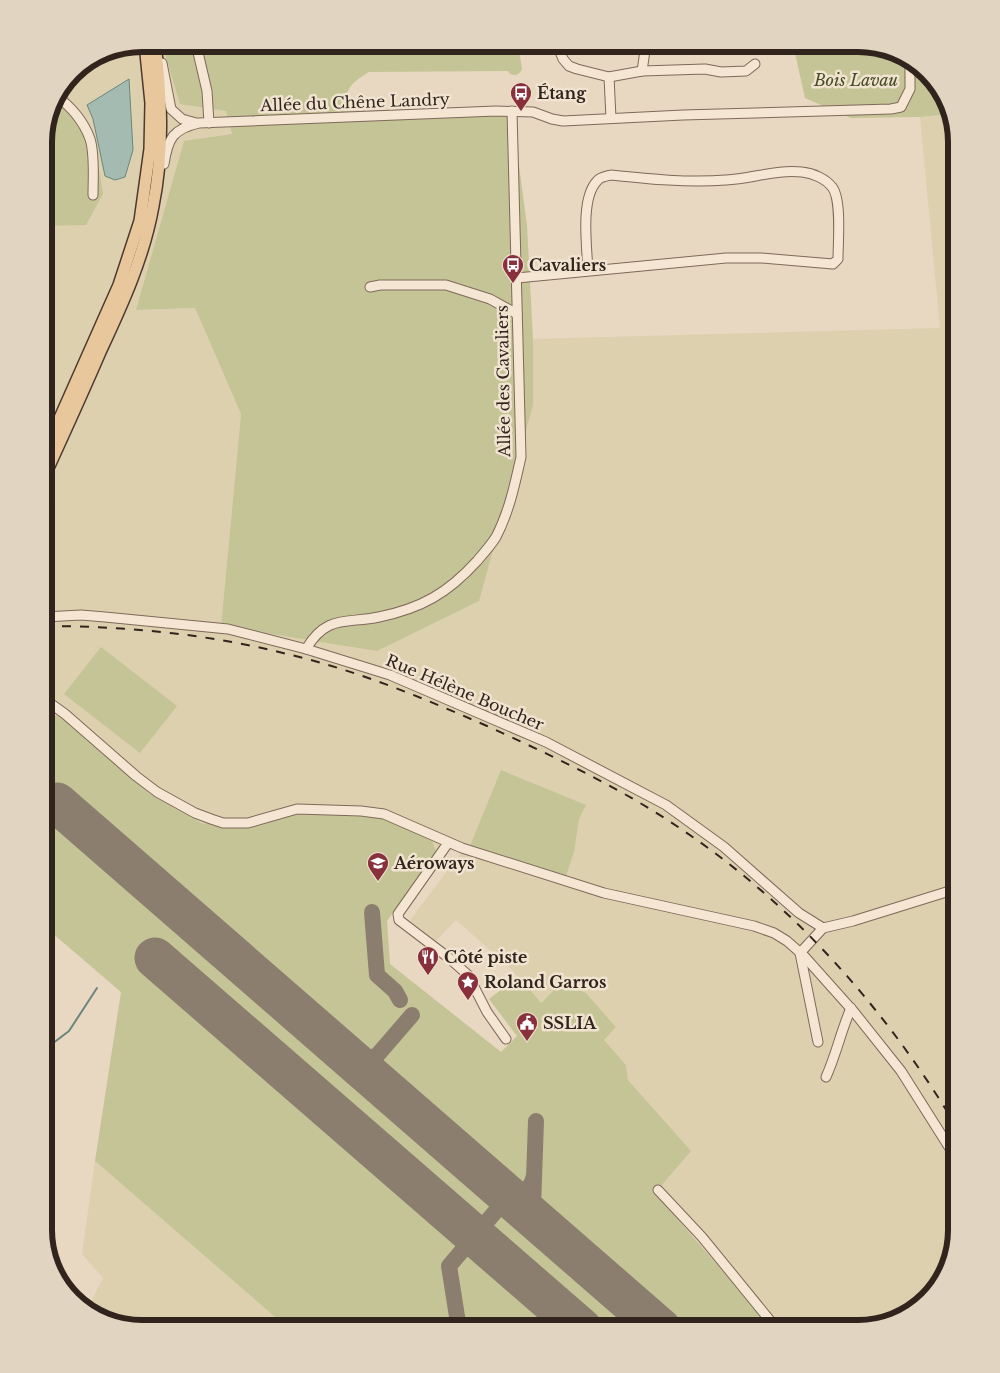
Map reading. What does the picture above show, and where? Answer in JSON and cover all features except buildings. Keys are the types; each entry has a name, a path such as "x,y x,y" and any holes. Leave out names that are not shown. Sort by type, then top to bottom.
{"main road":[{"path":"53,434 119,286 140,221 150,149 151,103 146,53"},
{"path":"53,458 122,306 137,265 154,205 159,165 161,100 156,53"}],"street":[{"name":"Allée du Chêne Landry","path":"160,53 171,110 182,120 199,123 512,111 533,112 563,121 892,109 901,107 910,90 910,69"},
{"path":"198,53 207,91 210,123"},
{"path":"561,53 569,66 609,77 642,71 705,69 721,72 746,71 755,64"},
{"path":"642,71 645,53"},
{"path":"609,77 611,118"},
{"path":"62,101 78,117 90,140 93,162 93,195"},
{"name":"Allée des Cavaliers","path":"306,648 326,626 336,622 377,617 404,611 447,590 464,575 495,538 508,508 521,456 512,111"},
{"name":"Allée du Chêne Landry","path":"154,205 160,190 166,150 172,136 178,130 199,123"},
{"path":"517,278 726,258 761,258 833,264 838,259 838,206 834,188 825,180 803,172 700,182 611,175 598,179 592,188 587,206 588,271"},
{"path":"370,287 380,285 446,285 490,299 517,314"},
{"name":"Rue Hélène Boucher","path":"53,617 81,615 228,630 306,648 390,675 546,742 666,805 724,847 798,912 823,928"},
{"path":"52,704 157,792 211,820 237,824 256,821 297,809 366,811 384,814 448,843 604,893 754,926 774,933 800,953 851,1008 901,1071 948,1145"},
{"path":"52,712 60,711"},
{"path":"448,843 398,914 398,920 449,958 468,975 487,1012 506,1039"},
{"path":"800,953 823,928 853,921 948,891"},
{"path":"800,953 818,1042"},
{"path":"826,1077 834,1061 842,1028 851,1008"},
{"path":"658,1190 702,1238 770,1320"}],"shaded area":[{"path":"214,53 232,135 137,310 195,308 241,414 221,625 533,405 533,339 940,328 920,117 943,115 948,142 948,1231 947,1243 936,1276 921,1294 903,1309 870,1320 772,1320 655,1193 690,1151 628,1080 626,1065 603,1040 616,1027 586,993 562,982 541,1003 509,967 456,920 436,941 410,920 461,853 454,850 436,852 433,842 293,813 245,828 201,823 150,794 59,715 52,717 53,130 64,97 83,75 97,64 125,54"},
{"path":"129,79 133,150 125,177 115,180 105,176 93,119 87,105"},
{"path":"95,1161 279,1320 136,1320 113,1316 90,1304 103,1278 82,1254"}],"green space":[{"path":"165,53 519,53 522,69 520,73 514,75 508,71 369,72 353,83 346,97 346,111 511,107 527,225 533,339 533,405 479,601 377,651 221,626 241,414 195,308 136,310 184,141 232,134 226,111 180,104"},
{"name":"Bois Lavau","path":"795,53 875,54 903,64 921,79 936,97 943,115 920,117 851,118 805,98"},
{"path":"61,103 78,112 97,158 103,194 86,225 53,226 53,130"},
{"path":"101,647 177,706 140,753 64,694"},
{"path":"59,715 150,794 201,823 245,828 293,813 377,815 396,822 433,842 436,852 387,921 390,964 501,1052 517,1036 489,999 519,976 541,1003 562,982 586,993 616,1027 604,1040 626,1065 628,1080 691,1151 655,1193 765,1320 279,1320 95,1161 121,992 52,933 52,717"},
{"path":"501,770 586,805 579,819 574,852 566,876 470,846"}],"waterway":[{"path":"52,1044 69,1031 97,988"}],"taxiway":[{"path":"372,912 377,975 395,991 400,1000"},
{"path":"379,1083 373,1073 374,1059 412,1015"},
{"path":"348,1056 363,1060 377,1055"},
{"path":"536,1121 533,1207 538,1219 549,1232"},
{"path":"496,1185 502,1189 519,1193 528,1188 534,1176"},
{"path":"458,1320 449,1266 501,1205 503,1199 500,1188"}],"runway":[{"path":"57,803 651,1320"},
{"path":"155,958 572,1320"}],"railway":[{"path":"53,626 166,632 197,636 257,647 338,668 364,676 487,726 613,787 684,831 725,861 801,927 869,1002 900,1042 948,1113"}],"place":[{"name":"Étang","path":"521,112"},
{"name":"Cavaliers","path":"513,284"},
{"name":"Aéroways","path":"378,882"},
{"name":"Côté piste","path":"428,976"},
{"name":"Roland Garros","path":"468,1001"},
{"name":"SSLIA","path":"527,1042"}]}
